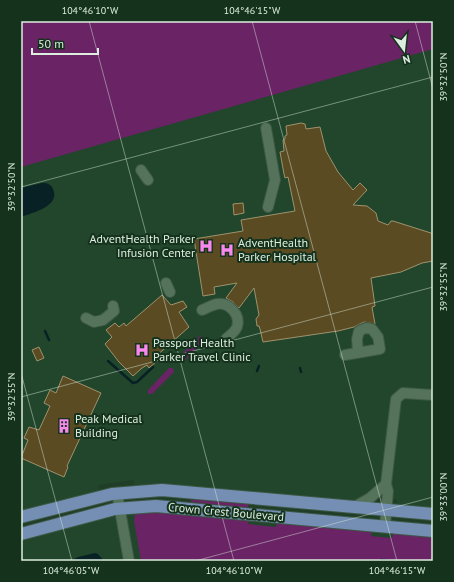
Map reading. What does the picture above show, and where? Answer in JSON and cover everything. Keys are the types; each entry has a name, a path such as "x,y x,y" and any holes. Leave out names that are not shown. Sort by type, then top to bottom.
{"main road":[{"name":"Crown Crest Boulevard","path":"21,517 117,493 172,490 433,514"},
{"name":"Crown Crest Boulevard","path":"21,534 120,509 165,506 433,531"}],"street":[{"path":"266,128 275,180 268,207"},
{"path":"141,170 148,180"},
{"path":"202,310 220,304 226,305 233,310 237,317 238,324 226,339"},
{"path":"86,318 94,322 104,320 114,311 113,306"},
{"path":"344,355 358,353 380,349 375,332 371,328 366,328 359,331 358,353"},
{"path":"385,526 388,491 386,484 397,396 403,393 433,395"},
{"path":"354,507 370,498 386,484"},
{"path":"117,493 129,561"},
{"path":"261,514 262,498"}],"shaded area":[{"name":"AdventHealth Parker Hospital","path":"21,21 433,21 433,509 397,506 397,500 369,495 358,500 343,501 177,485 134,486 133,480 98,485 99,491 21,511"},
{"path":"21,21 433,21 433,49 21,167"},
{"path":"200,336 203,337 204,341 183,362 178,362 177,359"},
{"path":"169,368 173,368 174,372 152,394 148,394 148,390"},
{"path":"191,500 249,502 248,508 191,502"},
{"path":"151,512 433,536 433,561 21,561 21,540 107,518"},
{"path":"151,512 249,520 248,524 276,527 277,522 372,531 371,536 392,538 393,533 433,536 433,561 141,561 134,521 135,514"}],"water":[{"path":"42,183 49,184 52,187 54,195 53,200 44,208 21,217 21,188"},
{"path":"95,553 98,554 104,561 70,561 78,557"}],"building":[{"name":"AdventHealth Parker Hospital","path":"301,123 305,124 306,129 320,127 326,151 338,172 353,190 360,183 367,190 353,205 367,206 376,213 378,221 388,225 391,221 393,221 431,233 433,235 433,261 422,263 401,272 371,278 375,306 372,307 375,324 364,322 354,327 338,331 263,342 259,326 257,326 256,319 259,315 254,288 239,308 226,298 237,283 214,287 215,294 203,296 194,239 243,231 241,220 295,211 288,177 285,178 280,152 284,151 283,140 287,135 286,126"},
{"path":"243,203 244,213 234,215 233,204"},
{"path":"162,295 171,305 183,301 187,307 179,312 189,327 154,358 157,361 149,368 147,365 133,376 119,362 105,344 112,337 106,330 115,323 119,327 124,323 126,326"},
{"path":"39,347 44,358 37,361 32,350"},
{"name":"Peak Medical Building","path":"63,376 101,393 67,466 68,467 64,477 21,458 28,440 24,438 29,427 39,430 50,406 44,403 50,390 56,393"}],"waterway":[{"path":"45,331 49,340"},
{"path":"108,361 133,383 137,382 153,367"},
{"path":"257,371 259,366"},
{"path":"300,368 301,372"},
{"path":"381,560 393,561"}],"place":[{"name":"AdventHealth Parker Infusion Center","path":"206,246"},
{"name":"AdventHealth Parker Hospital","path":"227,250"},
{"name":"Passport Health Parker Travel Clinic","path":"142,350"},
{"name":"Peak Medical Building","path":"64,426"}]}
